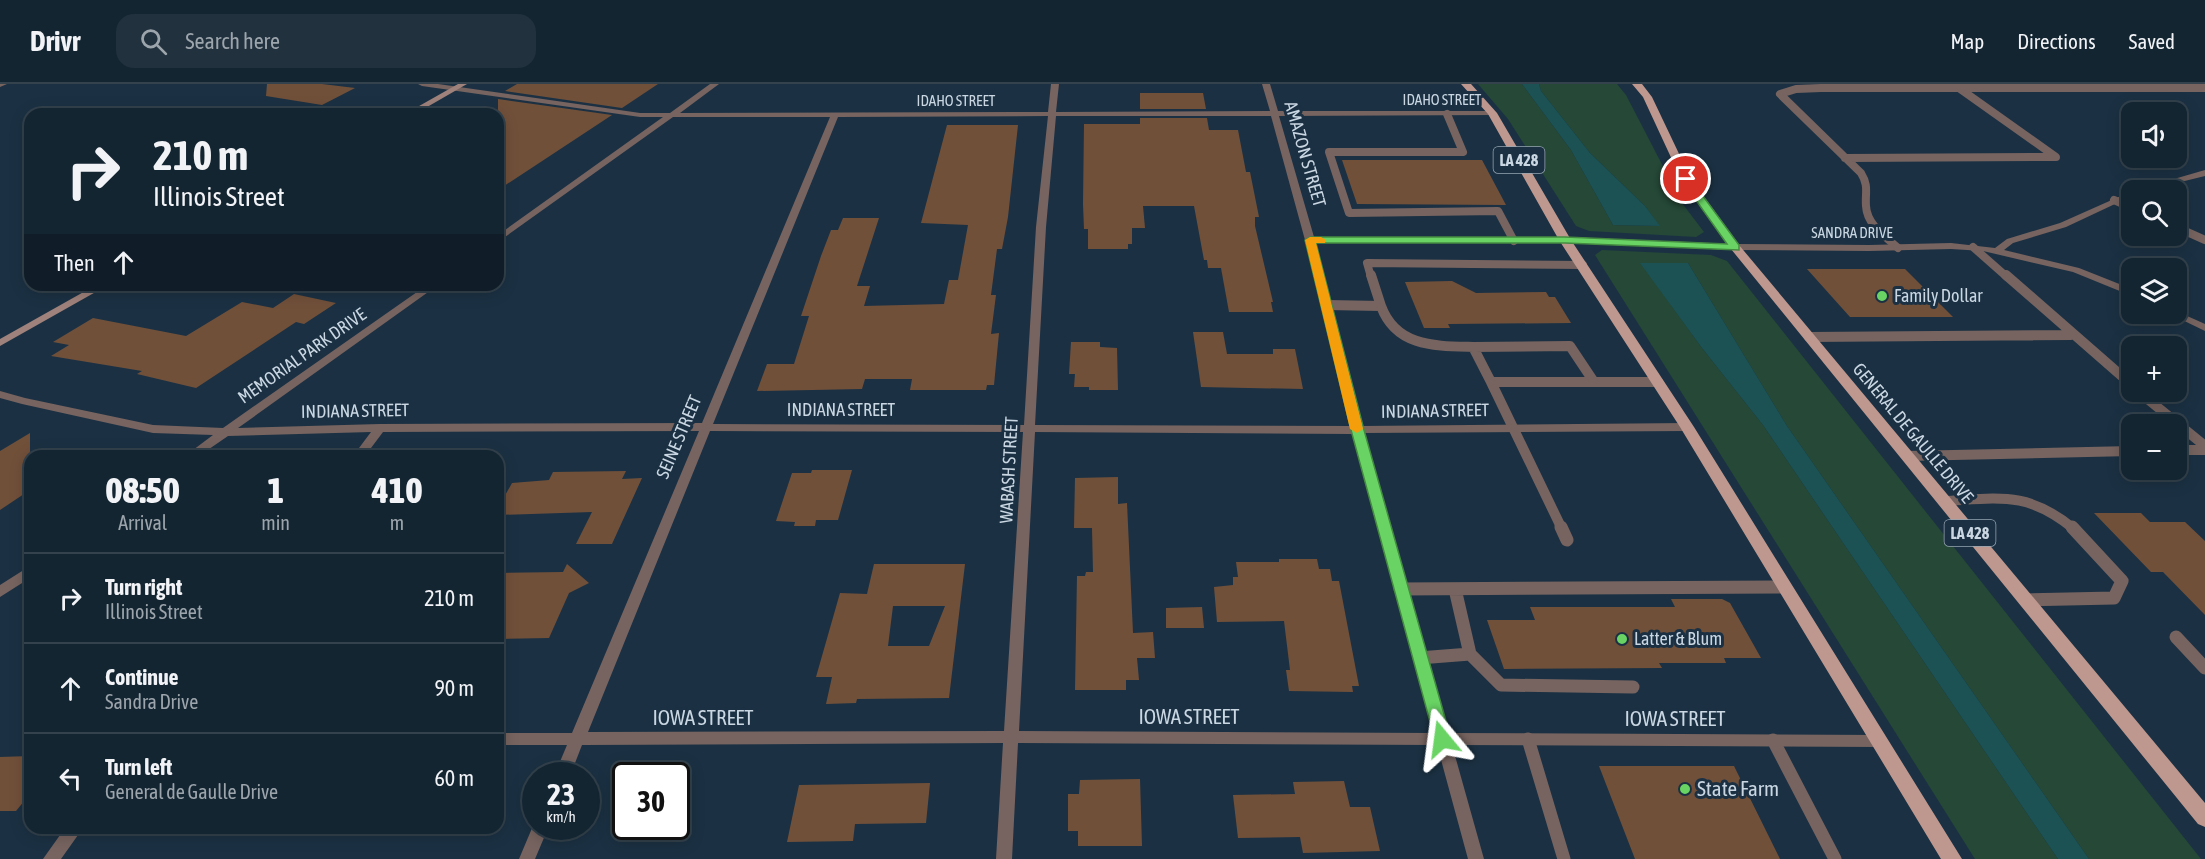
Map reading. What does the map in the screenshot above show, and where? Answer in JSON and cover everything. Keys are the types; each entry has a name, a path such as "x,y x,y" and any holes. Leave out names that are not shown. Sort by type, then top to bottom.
{"main road":[{"name":"LA 428","path":"1466,84 1492,113 1565,240 1687,427 1952,859"},
{"name":"GENERAL DE GAULLE DRIVE","path":"1636,84 1647,98 1686,179 1735,248 2203,815"}],"street":[{"name":"IDAHO STREET","path":"422,84 640,115 1492,113"},
{"path":"420,108 463,84"},
{"path":"504,235 715,84"},
{"name":"WABASH STREET","path":"1004,859 1013,737 1041,227 1054,114 1055,84"},
{"name":"AMAZON STREET","path":"1266,84 1310,240 1357,430 1400,589 1476,859"},
{"name":"SEINE STREET","path":"568,762 704,427 835,115"},
{"path":"2178,180 2205,173"},
{"path":"1998,250 2010,241 2063,225 2121,198"},
{"name":"SANDRA DRIVE","path":"1310,240 1565,240 1735,248 1973,247 1998,250 2076,270 2121,288"},
{"path":"0,342 92,291"},
{"name":"MEMORIAL PARK DRIVE","path":"200,450 425,291"},
{"path":"2187,320 2205,328"},
{"name":"INDIANA STREET","path":"0,394 22,401 153,429 226,432 380,428 1357,430 1687,427"},
{"path":"364,450 380,428"},
{"path":"0,592 24,575"},
{"name":"IOWA STREET","path":"504,739 1013,737 1880,741"},
{"path":"51,859 70,834"},
{"path":"527,859 535,840"}],"lane":[{"path":"1898,248 1870,220 1866,211 1870,191 1867,182 1780,94 1785,90 1815,86 2205,88"},
{"path":"1845,158 2056,157 1956,86"},
{"path":"1448,114 1463,152 1329,152 1349,213 1498,211 1514,241"},
{"path":"2114,201 2121,204"},
{"path":"2187,232 2205,240"},
{"path":"1973,247 2071,335 2121,376"},
{"path":"1583,265 1367,263 1388,323 1401,334 1415,340 1444,346 1570,346 1594,382"},
{"path":"1326,305 1381,306"},
{"path":"1809,337 2071,335"},
{"path":"1473,347 1567,540"},
{"path":"1491,382 1658,382"},
{"path":"2151,402 2205,448"},
{"path":"2187,449 2205,448"},
{"path":"1907,456 2121,451"},
{"path":"1944,501 2021,499 2049,509 2101,554 2122,581 2114,598 2025,600"},
{"path":"1400,589 1784,587"},
{"path":"1455,589 1470,654 1501,685 1633,687"},
{"path":"2176,637 2205,668"},
{"path":"1419,658 1470,654"},
{"path":"1528,740 1564,859"},
{"path":"1773,740 1835,859"}],"shaded area":[{"path":"1478,84 1522,84 1571,150 1613,225 1659,226 1645,206 1590,153 1541,91 1539,84 1617,84 1626,95 1682,203 1704,232 1696,237 1589,231 1576,226 1508,119"},
{"path":"1522,84 1539,84 1541,91 1590,153 1645,206 1660,226 1613,225 1571,150"},
{"path":"1602,250 1711,255 1727,261 2201,859 2089,859 1787,426 1688,263 1641,263 1702,348 1763,425 2058,859 1975,859 1595,255"},
{"path":"1640,263 1688,263 1787,426 2089,859 2058,859 1763,425 1702,348"}],"building":[{"path":"267,84 322,84 355,88 322,105 266,96"},
{"path":"517,84 658,84 622,108 505,91"},
{"path":"1140,93 1203,93 1206,109 1140,109"},
{"path":"498,99 612,115 504,186 504,108 498,108"},
{"path":"1140,118 1207,118 1209,130 1238,130 1246,172 1250,172 1259,217 1255,217 1255,226 1273,302 1271,302 1273,312 1229,312 1221,268 1208,268 1207,260 1204,260 1194,206 1143,206 1145,228 1132,228 1132,244 1128,244 1128,249 1088,249 1088,229 1084,229 1083,204 1084,124 1140,124"},
{"path":"947,125 1018,125 1008,217 1002,249 997,249 991,295 996,295 991,334 999,333 994,385 987,385 986,390 910,390 912,379 865,379 862,389 757,391 767,364 794,364 809,316 801,316 821,256 831,230 838,230 843,218 879,218 857,286 870,286 864,306 944,304 949,280 958,280 968,225 921,223"},
{"path":"1342,160 1482,160 1506,205 1357,204"},
{"name":"Family Dollar","path":"1807,269 1905,269 1953,317 1850,317"},
{"path":"1452,281 1476,293 1546,292 1549,297 1555,297 1571,323 1448,324 1450,328 1424,328 1405,282"},
{"path":"294,294 336,303 304,324 296,322 196,388 137,374 142,371 51,356 69,345 53,342 93,318 186,336 242,302 273,308"},
{"path":"1193,332 1223,332 1227,354 1273,354 1273,349 1295,349 1303,389 1201,387"},
{"path":"1071,342 1100,342 1100,347 1117,348 1118,390 1089,390 1089,387 1074,387 1075,374 1069,374"},
{"path":"30,433 30,450 24,450 24,494 0,510 0,451"},
{"path":"812,470 852,470 838,520 816,520 815,526 794,526 795,522 776,521 792,473 811,473"},
{"path":"626,471 622,479 642,478 612,544 576,544 592,512 504,515 504,497 512,483 549,480 553,472"},
{"path":"1118,477 1118,504 1127,503 1133,633 1153,632 1155,658 1137,658 1139,680 1126,680 1126,690 1075,690 1077,576 1085,576 1086,572 1093,572 1092,528 1074,528 1075,478"},
{"path":"2094,513 2141,513 2150,522 2185,522 2205,541 2205,615 2163,572 2151,572"},
{"path":"1279,559 1317,559 1319,569 1330,569 1332,581 1339,581 1359,686 1352,686 1353,692 1289,691 1286,670 1290,670 1284,621 1217,622 1214,587 1233,585 1233,577 1238,577 1236,562 1279,562"},
{"path":"567,564 589,583 569,593 549,638 504,639 504,573 563,572"},
{"path":"874,564 965,564 949,698 857,699 856,703 826,704 832,677 816,677 840,593 867,594","holes":["893,606 945,606 929,646 888,646"]},
{"name":"Latter & Blum","path":"1671,599 1722,599 1730,603 1761,658 1724,658 1726,663 1659,663 1662,668 1504,669 1487,620 1535,620 1530,607 1675,607"},
{"path":"1202,607 1204,628 1166,628 1166,608"},
{"path":"24,756 24,801 16,811 0,811 0,757"},
{"path":"1599,766 1734,766 1780,859 1635,859"},
{"path":"1140,779 1142,846 1078,846 1078,831 1068,831 1068,794 1079,794 1080,780"},
{"path":"1344,781 1350,807 1370,807 1380,851 1303,853 1300,837 1238,838 1233,795 1295,794 1293,782"},
{"path":"930,783 926,823 855,824 853,841 787,842 799,785"}],"slow traffic":[{"path":"1321,240 1310,240 1357,429"}],"place":[{"name":"Family Dollar","path":"1882,296"},
{"name":"Latter & Blum","path":"1622,639"},
{"name":"State Farm","path":"1685,789"}],"route":[{"path":"1442,739 1357,430 1310,240 1565,240 1735,248 1686,179"}]}
